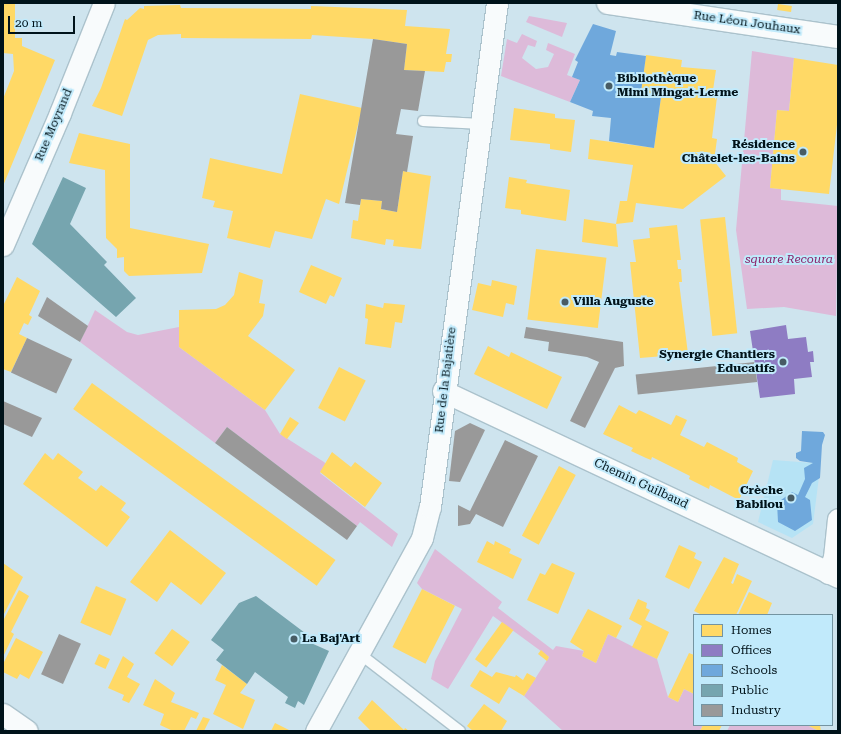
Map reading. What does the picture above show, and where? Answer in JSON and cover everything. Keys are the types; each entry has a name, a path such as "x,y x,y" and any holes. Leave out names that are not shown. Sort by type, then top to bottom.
{"street":[{"name":"Rue Moyrand","path":"3,245 60,113 104,3"},
{"name":"Rue de la Bajatière","path":"320,729 422,538 430,507 443,391 482,124 497,3"},
{"name":"Rue Léon Jouhaux","path":"608,3 664,7 838,37"},
{"name":"Chemin Guilbaud","path":"443,391 833,575"},
{"path":"833,575 838,518"},
{"path":"3,714 27,731"}],"lane":[{"path":"422,121 482,124"},
{"path":"360,654 460,731"}],"shaded area":[{"name":"Crèche Babilou","path":"773,460 813,463 820,469 813,524 792,538 758,522"}],"green space":[{"path":"529,16 567,23 562,37 526,22"},
{"path":"522,34 537,41 535,47 528,45 522,58 536,69 548,67 554,54 546,50 548,43 575,54 567,75 580,80 570,102 501,76 507,39 517,43"},
{"name":"square Recoura","path":"752,51 794,58 789,111 777,110 770,188 781,189 781,200 838,206 836,316 784,307 747,309 736,230"},
{"path":"95,310 127,332 138,335 179,327 179,347 265,410 280,434 324,462 326,464 320,473 398,534 392,547 360,522 357,526 227,427 215,443 80,342"},
{"path":"435,549 502,602 498,608 553,650 556,646 584,651 582,656 596,663 608,634 657,659 668,697 678,702 684,689 693,694 693,726 702,726 700,731 563,731 524,696 549,657 493,616 448,689 431,679 435,661 462,609 422,589 417,583"},
{"path":"730,726 809,726 819,731 727,731"}],"building: Homes":[{"path":"3,3 15,3 15,38 22,38 22,46 55,60 3,186 3,99 14,71 13,54 3,53"},
{"path":"778,4 792,6 791,12 777,10"},
{"path":"180,5 181,8 311,9 311,6 407,10 405,26 450,29 446,54 452,54 451,62 446,62 444,72 404,70 407,44 373,39 312,35 311,39 181,38 181,34 158,35 148,40 122,116 92,106 101,88 125,19 127,20 140,8 144,9 144,6"},
{"path":"646,55 682,60 681,67 716,70 712,97 717,97 712,138 717,139 714,161 726,176 683,209 636,203 633,222 616,224 620,201 627,201 633,165 588,159 590,139 654,148 661,97 641,92"},
{"name":"Résidence Châtelet-les-Bains","path":"794,58 838,65 838,116 829,194 770,188 777,110 789,111"},
{"path":"300,94 362,108 339,204 326,199 312,239 275,231 270,248 227,238 233,211 213,207 215,201 202,198 210,158 282,174"},
{"path":"514,108 555,114 555,118 575,120 571,152 550,149 550,144 510,140"},
{"path":"79,133 130,144 130,228 209,244 202,273 129,276 124,271 124,257 117,258 117,249 106,238 105,170 69,163"},
{"path":"403,171 431,176 421,249 393,246 394,240 386,239 385,245 351,238 353,220 358,221 361,199 382,201 381,209 397,212"},
{"path":"509,177 527,180 526,183 570,190 566,221 521,214 521,210 505,208"},
{"path":"725,217 737,333 712,336 700,220"},
{"path":"584,219 616,224 618,247 582,242"},
{"path":"677,225 681,260 677,260 678,269 681,269 682,282 679,282 688,354 640,358 630,262 636,262 633,240 650,238 649,228"},
{"name":"Villa Auguste","path":"536,249 606,258 598,328 527,319"},
{"path":"311,265 342,278 334,297 330,295 326,304 299,292"},
{"path":"239,272 263,280 259,303 265,304 263,316 248,336 295,370 265,410 179,347 179,310 216,309 225,305 234,295"},
{"path":"17,277 40,291 29,315 32,317 28,325 24,323 19,334 27,338 11,372 3,369 3,306"},
{"path":"492,280 517,286 514,305 506,303 503,317 472,310 478,283 491,286"},
{"path":"384,303 405,305 402,323 395,322 391,348 365,344 368,319 365,318 366,304 383,308"},
{"path":"488,346 509,357 511,352 562,377 547,409 474,374"},
{"path":"339,367 366,381 345,422 318,408"},
{"path":"92,383 336,560 317,586 73,409"},
{"path":"619,405 636,414 639,410 671,425 676,415 687,420 680,435 704,447 707,442 738,458 737,462 753,471 739,500 710,485 709,489 689,479 690,476 652,457 651,460 631,451 633,448 603,434"},
{"path":"290,417 299,423 287,439 280,434"},
{"path":"332,452 351,467 355,462 382,483 365,507 320,472"},
{"path":"45,453 53,460 58,453 83,472 78,478 96,491 101,485 126,503 121,510 130,517 107,547 23,484"},
{"path":"559,466 576,475 539,545 522,536"},
{"path":"170,530 226,573 201,605 171,582 157,602 130,582"},
{"path":"487,541 494,545 495,541 511,549 509,553 522,559 513,579 477,562"},
{"path":"679,545 696,553 694,558 702,562 689,589 665,577"},
{"path":"724,557 739,564 731,583 733,584 737,574 752,581 736,614 700,614 694,611"},
{"path":"3,563 23,577 3,616"},
{"path":"552,563 575,573 558,614 527,600 540,573 545,575"},
{"path":"96,586 126,599 111,636 80,623"},
{"path":"422,589 455,606 425,664 392,647"},
{"path":"19,590 29,596 11,632 14,634 3,657 3,621"},
{"path":"749,592 772,603 767,614 738,614"},
{"path":"638,599 647,603 646,608 650,610 645,620 669,632 657,659 632,647 642,626 629,619"},
{"path":"588,609 622,626 616,638 608,634 596,663 582,656 584,651 570,642"},
{"path":"502,622 513,630 486,667 475,659"},
{"path":"172,629 190,642 172,666 154,653"},
{"path":"16,638 43,652 29,679 20,674 17,679 3,672 3,664"},
{"path":"541,650 549,657 547,661 538,654"},
{"path":"689,653 693,655 693,694 684,689 678,702 668,697"},
{"path":"99,654 110,659 105,669 95,664"},
{"path":"123,656 134,664 127,677 140,684 129,703 122,700 124,695 108,688"},
{"path":"222,665 247,684 240,693 255,700 243,729 213,714 226,685 215,680"},
{"path":"480,670 492,677 496,672 515,677 516,675 523,680 527,673 536,678 524,696 509,687 499,704 470,686"},
{"path":"155,679 175,693 171,702 199,713 196,719 191,717 184,731 173,731 160,725 164,714 143,705"},
{"path":"372,700 404,730 405,728 409,731 371,731 358,718"},
{"path":"484,704 507,721 501,731 473,731 467,726"},
{"path":"203,717 210,719 204,731 196,731"},
{"path":"275,723 291,731 271,731"},
{"path":"702,726 722,726 719,731 700,731"},
{"path":"809,726 820,726 821,731"}],"building: Offices":[{"name":"Synergie Chantiers Educatifs","path":"786,325 788,339 806,337 808,352 813,351 814,362 810,362 812,377 794,379 795,394 760,398 750,331"}],"building: Schools":[{"name":"Bibliothèque Mimi Mingat-Lerme","path":"593,24 616,31 610,55 616,56 617,52 646,56 641,92 661,97 654,148 609,141 611,118 592,116 593,111 570,102 580,80 572,77 578,62 575,60"},
{"path":"802,431 823,432 825,435 822,445 820,478 812,483 805,497 810,500 812,520 795,531 778,522 777,503 792,492 798,495 805,479 804,468 813,463 800,461 796,458 796,453 801,451"}],"building: Public":[{"path":"63,177 86,188 70,224 107,262 104,265 136,298 116,317 32,244"},
{"path":"256,596 313,639 311,643 329,651 304,705 298,701 295,708 285,703 288,697 255,672 247,684 216,660 224,650 211,640 239,603"}],"building: Industry":[{"path":"373,39 407,44 404,70 425,71 418,111 401,109 396,134 413,136 407,172 403,171 397,212 381,209 382,201 361,199 360,205 345,203"},
{"path":"47,297 88,326 80,342 38,316"},
{"path":"526,327 623,342 624,366 615,368 585,428 570,421 599,362 587,357 548,351 549,342 524,338"},
{"path":"27,338 72,359 56,394 11,372"},
{"path":"755,362 757,382 638,394 636,375"},
{"path":"3,401 42,418 32,437 3,424"},
{"path":"470,423 485,430 460,482 449,481 455,431"},
{"path":"227,427 357,526 347,540 215,443"},
{"path":"505,440 538,456 503,527 476,514 470,524 458,526 458,505 470,511"},
{"path":"59,634 81,644 63,684 41,674"}],"place":[{"name":"Bibliothèque Mimi Mingat-Lerme","path":"609,86"},
{"name":"Résidence Châtelet-les-Bains","path":"803,152"},
{"name":"Villa Auguste","path":"565,302"},
{"name":"Synergie Chantiers Educatifs","path":"783,362"},
{"name":"Crèche Babilou","path":"791,498"},
{"name":"La Baj'Art","path":"294,639"}]}
